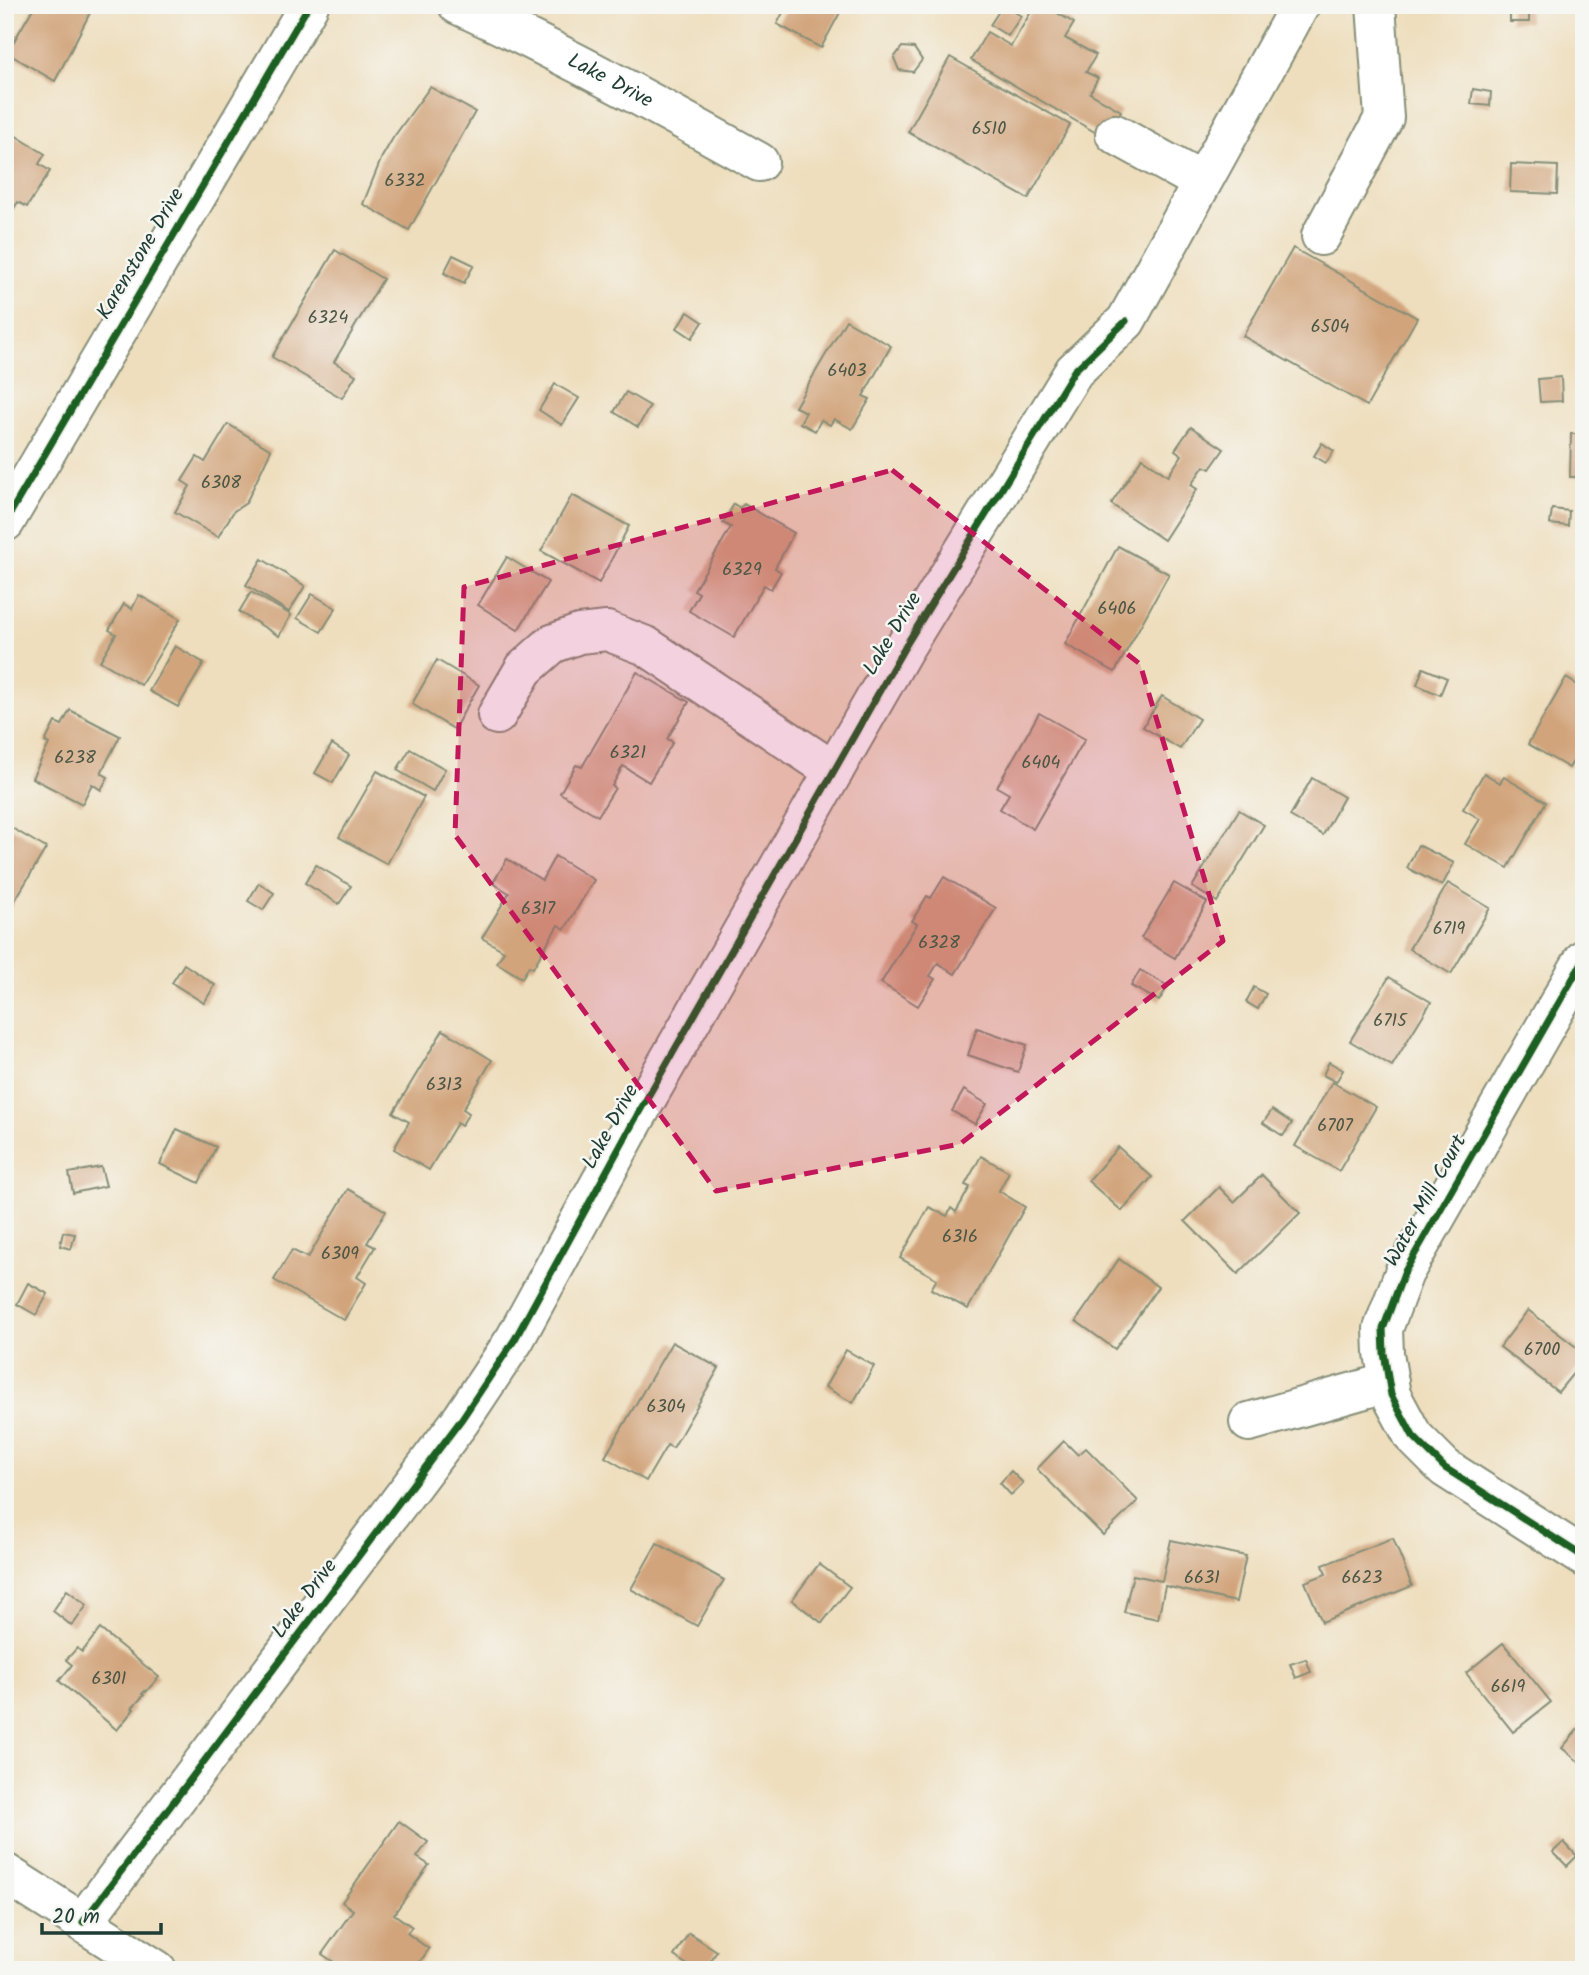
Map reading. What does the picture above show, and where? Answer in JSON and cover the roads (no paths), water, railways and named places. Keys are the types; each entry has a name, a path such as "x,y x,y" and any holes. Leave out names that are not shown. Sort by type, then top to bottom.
{"street":[{"name":"Karenstone Drive","path":"5,522 309,5"},
{"name":"Lake Drive","path":"458,5 612,81 759,162"},
{"name":"Lake Drive","path":"83,1922 461,1420 507,1351 634,1121 903,650 1074,371 1126,321 1300,5"},
{"path":"1321,236 1384,118 1376,5"},
{"path":"1115,134 1202,182"},
{"path":"497,715 524,669 552,644 579,634 607,631 646,646 834,771"},
{"name":"Water Mill Court","path":"1584,959 1404,1273 1383,1329 1391,1395 1413,1436 1445,1468 1584,1557"},
{"path":"1249,1422 1389,1382"},
{"path":"5,1873 157,1970"}]}
